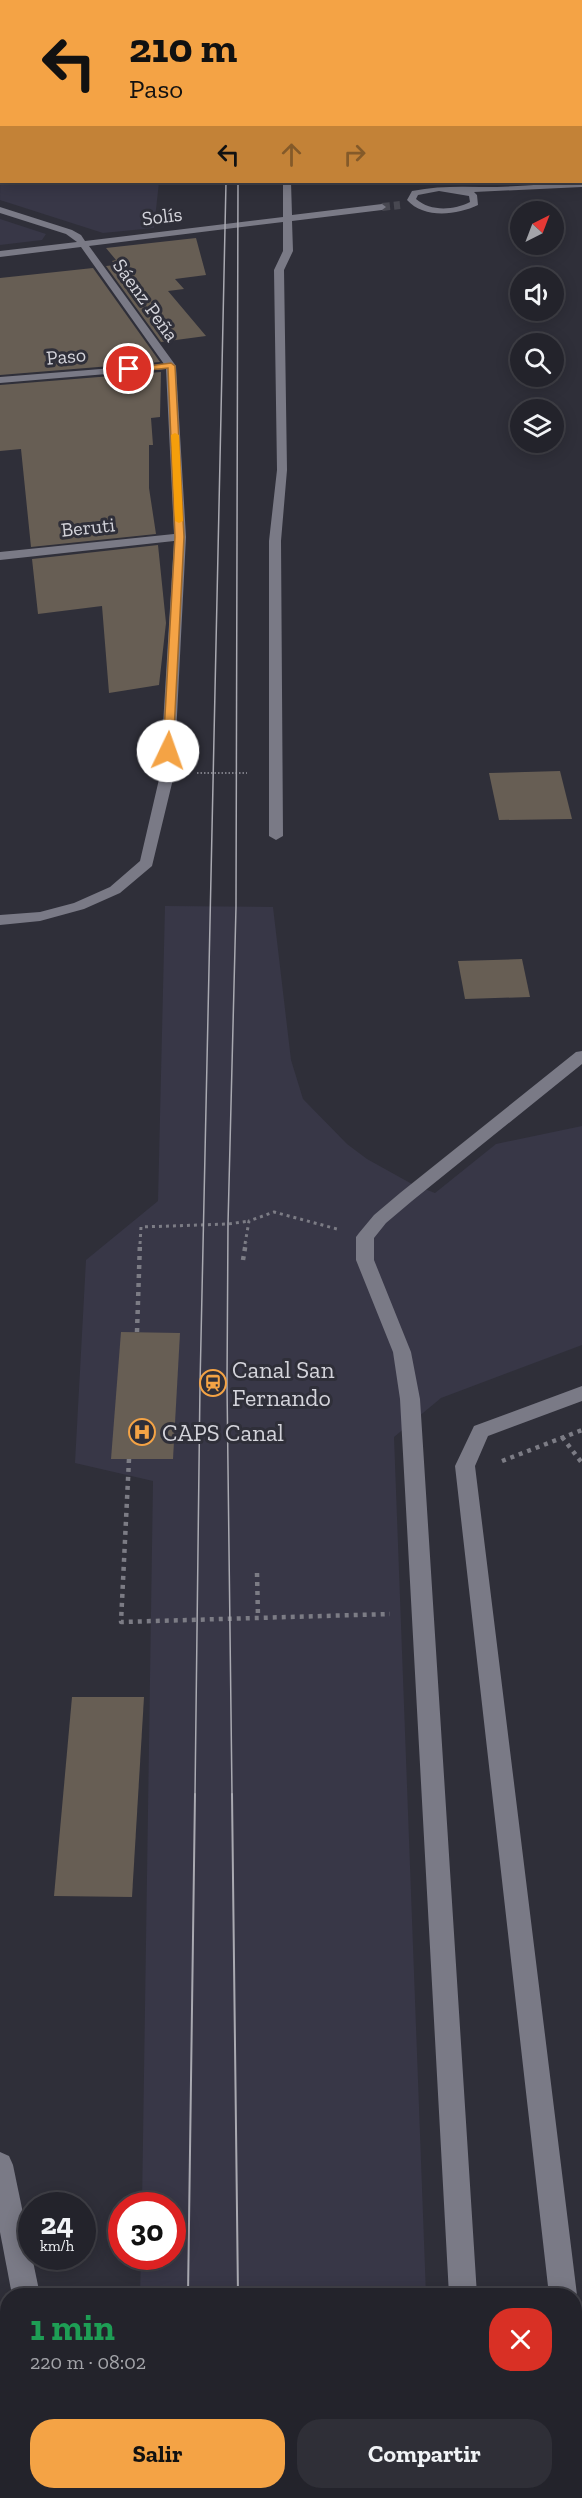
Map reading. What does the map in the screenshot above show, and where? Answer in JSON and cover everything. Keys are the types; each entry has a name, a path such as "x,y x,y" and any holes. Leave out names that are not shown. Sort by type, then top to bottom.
{"street":[{"path":"276,836 275,541 282,470 279,270 288,251 287,184"},
{"path":"414,203 411,196 428,185 516,189 582,184"},
{"path":"452,187 473,195 475,203"},
{"path":"400,205 414,203 441,210 462,208 516,189"},
{"name":"Solís","path":"0,254 382,207"},
{"path":"0,210 69,232 84,244"},
{"name":"Sáenz Peña","path":"0,920 40,916 79,906 116,890 147,862 167,775 180,537 171,366 84,244"},
{"name":"Paso","path":"0,380 171,366"},
{"name":"Beruti","path":"0,556 180,537"},
{"path":"463,2288 410,1399 402,1352 365,1260 366,1237 380,1220 406,1197 575,1065 582,1056"},
{"path":"562,2288 465,1466 481,1431 582,1393"},
{"path":"0,2165 25,2288"}],"path":[{"path":"167,775 229,772 274,774"},
{"path":"137,1332 141,1227 228,1224 249,1221 274,1212 366,1237"},
{"path":"243,1260 249,1221"},
{"path":"562,1437 582,1463"},
{"path":"129,1459 121,1622 421,1613"},
{"path":"256,1573 258,1617"}],"shaded area":[{"path":"0,183 159,183 154,228 103,233 0,200"},
{"path":"0,219 46,234 42,240 0,245"},
{"path":"165,906 273,907 291,1060 303,1099 347,1144 367,1159 412,1184 435,1193 496,1144 582,1126 582,1345 441,1398 394,1437 426,2288 140,2288 141,2270 186,2270 186,2192 142,2192 153,1481 75,1463 86,1260 158,1201"}],"building":[{"path":"196,238 206,275 175,279 184,289 168,291 206,336 161,342 106,266 115,265 112,261 116,260 106,248"},
{"path":"93,268 160,362 0,375 0,278"},
{"path":"161,372 160,417 151,418 153,445 149,445 149,488 156,534 31,547 21,449 0,451 0,385"},
{"path":"158,545 166,623 159,685 109,693 102,606 38,614 32,559"},
{"path":"560,771 572,819 499,820 489,773"},
{"path":"522,959 530,997 465,999 458,961"},
{"path":"121,1332 180,1333 173,1459 111,1459"},
{"path":"72,1697 144,1697 132,1897 54,1896"}],"tunnel":[{"path":"382,207 400,205"}],"tram line":[{"path":"195,1795 200,1385 226,183"},
{"path":"232,1795 227,1385 228,1224 236,907 238,183"},
{"path":"188,2288 195,1794"},
{"path":"232,1794 238,2288"}],"slow traffic":[{"path":"175,435 179,521"}],"place":[{"name":"Canal San Fernando","path":"213,1383"},
{"name":"CAPS Canal","path":"142,1432"}],"route":[{"path":"129,369 171,366 180,537 168,751"}]}
